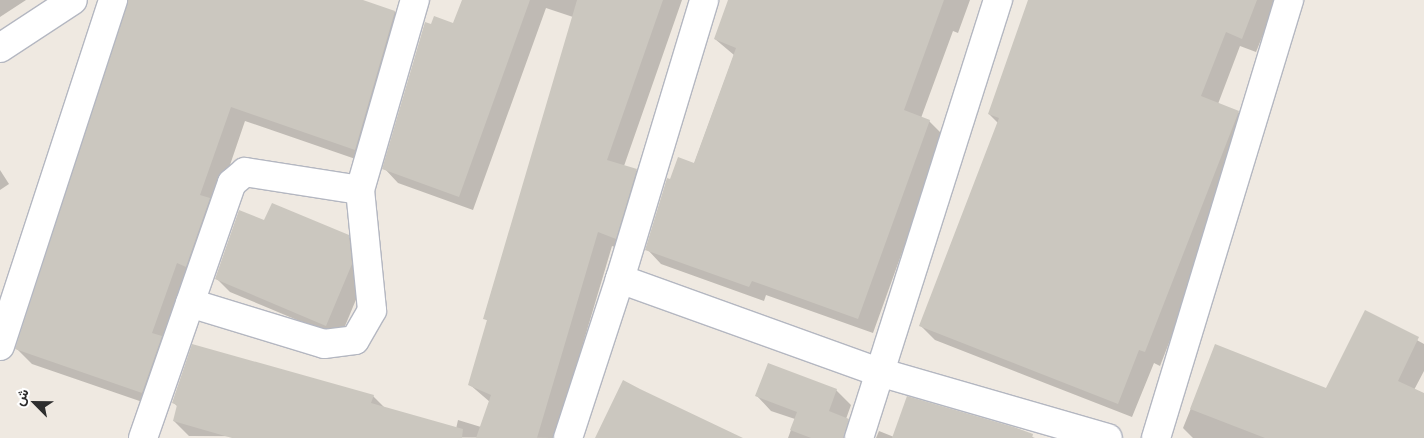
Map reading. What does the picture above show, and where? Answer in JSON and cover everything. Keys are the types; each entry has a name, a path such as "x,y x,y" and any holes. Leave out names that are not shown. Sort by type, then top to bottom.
{"street":[{"path":"0,48 74,0"},
{"path":"0,346 11,287 113,0"},
{"path":"190,303 324,344 355,340 372,310 360,190 415,0"},
{"path":"568,438 620,279 704,0"},
{"path":"859,438 998,0"},
{"path":"1156,438 1289,0"},
{"path":"143,438 232,183 245,172 360,190"},
{"path":"620,279 879,372 1108,438"}],"building":[{"path":"128,0 363,0 395,11 355,150 231,107 200,195 210,198 186,267 177,263 152,333 162,336 142,393 15,349"},
{"path":"462,0 530,0 459,197 382,169 425,22 431,24 434,16 453,23"},
{"path":"577,0 663,0 607,160 637,169 616,239 598,232 537,438 476,438 491,395 468,385 487,320 483,319"},
{"path":"728,0 944,0 904,110 930,120 858,319 752,281 749,287 645,250 667,178 670,179 678,157 694,163 736,48 714,39"},
{"path":"1028,0 1257,0 1242,39 1226,32 1201,96 1239,111 1145,352 1139,350 1118,404 919,326 999,118 988,114"},
{"path":"272,203 349,235 352,264 326,326 215,279 239,210 264,220"},
{"path":"1365,310 1419,337 1398,381 1424,393 1424,438 1265,438 1190,409 1215,344 1326,388"},
{"path":"192,344 374,395 371,403 463,429 462,438 232,438 173,421 177,405 172,403"},
{"path":"768,363 837,389 829,411 849,419 844,438 811,438 790,430 797,412 755,396"},
{"path":"623,380 640,389 743,438 595,438"},
{"path":"907,396 1014,427 1033,434 1032,438 892,438"}]}
